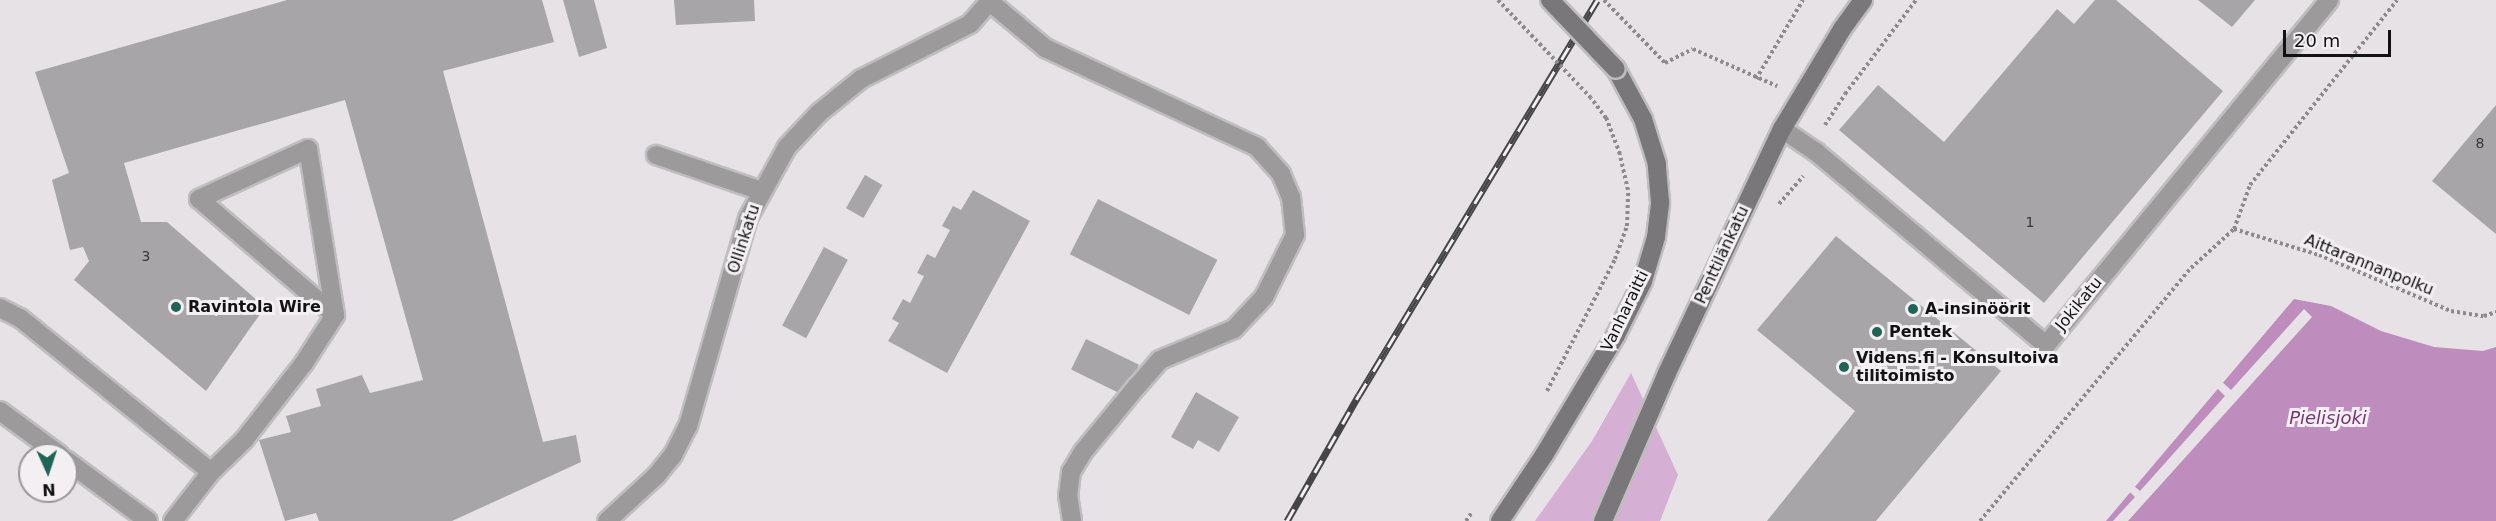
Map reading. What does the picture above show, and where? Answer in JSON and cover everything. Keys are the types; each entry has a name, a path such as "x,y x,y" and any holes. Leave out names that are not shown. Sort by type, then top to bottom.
{"street":[{"name":"Vanharaitti","path":"1500,521 1545,455 1616,335 1643,281 1656,237 1660,201 1657,164 1643,119 1616,69 1550,0"},
{"name":"Penttilänkatu","path":"1603,521 1667,373 1782,129 1842,29 1863,0"},
{"name":"Jokikatu","path":"1782,129 1816,152 2046,345 2329,0"},
{"name":"Ollinkatu","path":"607,521 656,476 673,455 688,426 748,218 787,147 819,113 861,79 970,24 990,1"},
{"path":"990,1 1045,48 1257,147 1281,174 1292,197 1295,235 1264,297 1234,329 1160,360 1083,452 1071,472 1068,495 1072,521"},
{"path":"173,521 211,472 244,440 304,363 335,315 308,149 200,199 335,315"},
{"path":"656,155 761,191"},
{"path":"0,308 20,318 211,472"},
{"path":"0,411 44,443"},
{"path":"78,469 148,521"}],"path":[{"path":"1498,0 1591,98 1606,118 1620,154 1628,190 1627,226 1615,259 1544,396"},
{"path":"1604,0 1665,63 1693,49 1756,79 1803,0"},
{"path":"1778,205 1800,183 1816,152 1828,117 1916,0"},
{"path":"1980,521 2191,268 2234,229 2250,184 2397,0"},
{"name":"Aittarannanpolku","path":"2234,229 2319,255 2451,311 2484,316 2496,312"},
{"path":"1466,521 1478,503"}],"shaded area":[{"path":"1631,373 1678,475 1660,521 1535,521 1592,441"}],"water":[{"name":"Pielisjoki","path":"2294,299 2331,306 2381,331 2434,347 2483,351 2496,347 2496,521 2106,521"}],"pier":[{"path":"2304,309 2312,317 2128,521 2113,521 2135,497 2128,490 2133,485 2140,491 2225,396 2216,387 2221,381 2231,390"}],"building":[{"path":"287,0 542,0 554,42 443,71 543,442 576,435 581,462 452,521 319,521 316,513 285,521 259,440 291,432 286,416 321,406 316,389 362,375 370,393 423,380 345,100 124,163 141,222 167,222 265,307 206,391 74,280 89,261 83,247 70,250 52,180 69,173 35,72"},
{"path":"563,0 594,0 607,48 579,57"},
{"path":"674,0 754,0 755,21 676,25"},
{"path":"2095,0 2116,0 2223,91 2044,303 1839,130 1878,85 1944,142 2057,9 2074,24"},
{"path":"2198,0 2255,0 2232,27"},
{"path":"2496,105 2496,234 2432,181"},
{"path":"865,175 882,185 863,218 846,208"},
{"path":"973,190 1030,221 947,373 888,341 899,323 892,319 903,299 910,303 924,276 917,273 927,254 935,258 950,230 942,226 953,206 961,210"},
{"path":"1098,199 1217,260 1189,315 1070,254"},
{"path":"1836,236 2001,371 1876,521 1767,521 1855,411 1757,330"},
{"path":"824,247 848,260 806,338 782,326"},
{"path":"1086,339 1139,365 1124,395 1071,370"},
{"path":"1196,392 1239,417 1219,452 1198,440 1193,449 1171,437"}],"railway":[{"path":"1287,521 1359,395 1597,0"}],"place":[{"name":"Ravintola Wire","path":"176,307"},
{"name":"A-insinöörit","path":"1913,309"},
{"name":"Pentek","path":"1877,332"},
{"name":"Videns.fi - Konsultoiva tilitoimisto","path":"1844,367"}]}
